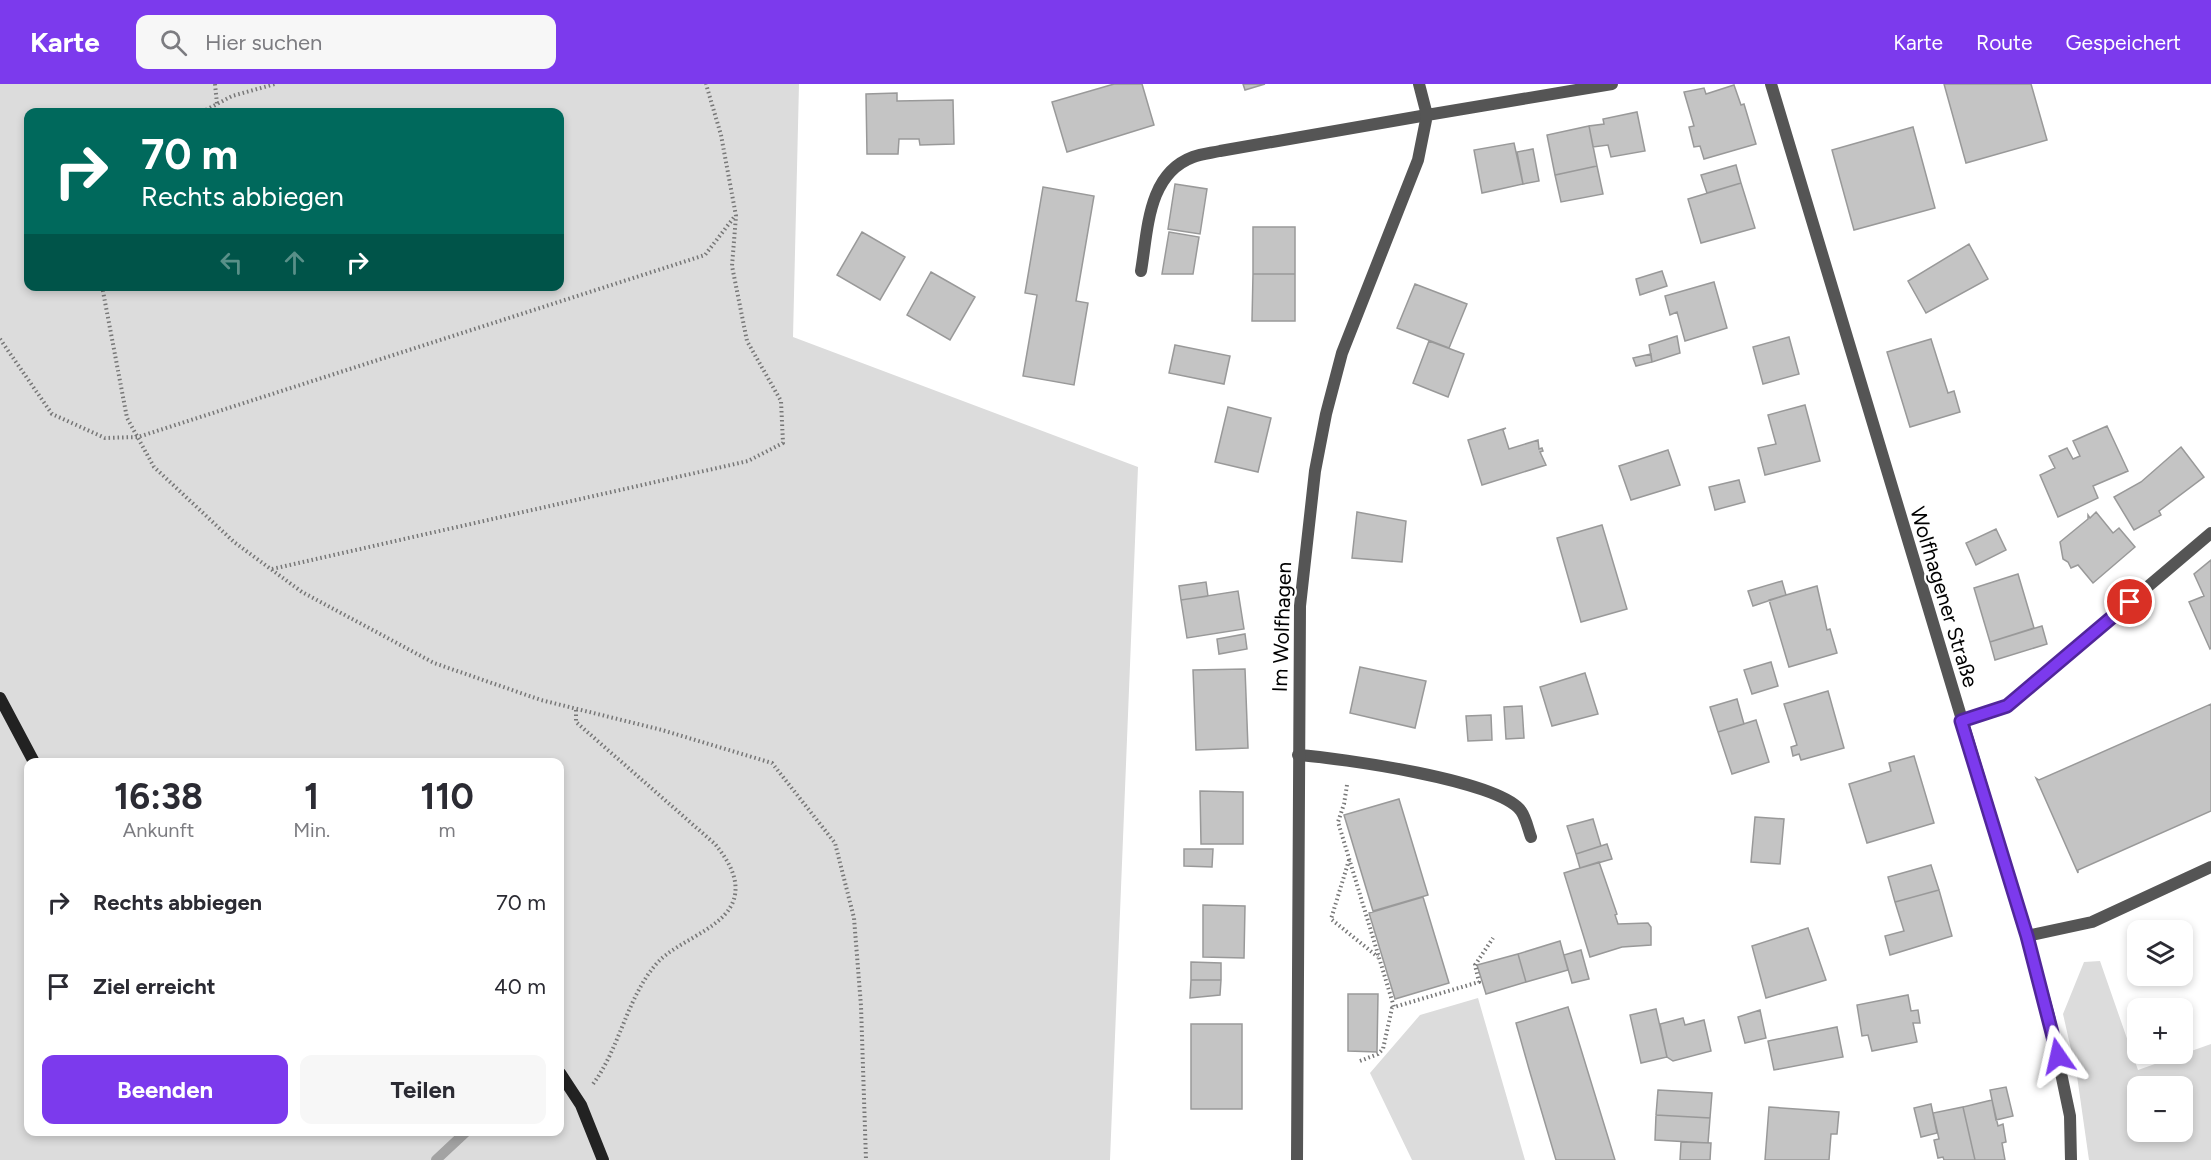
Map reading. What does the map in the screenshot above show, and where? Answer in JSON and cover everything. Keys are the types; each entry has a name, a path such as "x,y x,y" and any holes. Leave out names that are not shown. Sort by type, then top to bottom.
{"main road":[{"path":"0,698 32,758"},
{"path":"564,1079 596,1137 603,1160"}],"street":[{"path":"1419,84 1427,115"},
{"path":"1141,271 1152,202 1168,175 1178,165 1192,157 1612,84"},
{"name":"Wolfhagener Straße","path":"1771,84 2027,936 2049,1016 2070,1116 2071,1160"},
{"name":"Im Wolfhagen","path":"1297,1160 1300,606 1315,471 1342,353 1418,160 1427,115"},
{"path":"1961,721 2007,706 2211,533"},
{"path":"1298,755 1350,760 1470,786 1503,797 1521,811 1531,837"},
{"path":"2027,936 2092,922 2211,867"}],"path":[{"path":"215,84 217,105"},
{"path":"211,108 232,96 275,84"},
{"path":"272,569 748,460 783,443 781,401 747,341 732,266 736,216 721,135 705,84"},
{"path":"0,339 52,414 105,438 138,437 705,255 736,216"},
{"path":"103,291 126,418 154,467 234,542 302,592 434,663 576,710 662,730 772,763 835,843 854,918 861,1006 866,1160"},
{"path":"575,1096 595,1083 652,969 672,950 717,920 730,908 736,890 728,860 721,852 697,826 576,722 576,710"},
{"path":"1350,760 1344,804 1338,822 1394,1006 1383,1049 1378,1054 1360,1061"},
{"path":"1350,860 1331,919 1380,958"},
{"path":"1394,1006 1479,982 1475,965 1493,938"}],"shaded area":[{"path":"0,84 799,84 793,337 1138,467 1110,1160 0,1160"},
{"path":"2100,961 2127,1038 2127,1064 2136,1064 2138,1070 2155,1064 2193,1064 2193,1050 2211,1044 2211,1160 2089,1160 2077,1076 2063,1014 2084,962"},
{"path":"1478,998 1525,1160 1412,1160 1370,1073 1420,1015"}],"building":[{"path":"1114,84 1142,84 1154,125 1067,152 1052,102"},
{"path":"1243,84 1265,84 1245,90"},
{"path":"1944,84 2031,84 2047,140 1966,163"},
{"path":"1734,85 1741,105 1744,104 1756,144 1704,159 1700,146 1694,147 1689,127 1694,126 1684,92 1704,88 1706,94"},
{"path":"897,93 897,101 953,100 954,144 920,145 919,139 899,139 898,154 867,154 866,94"},
{"path":"1637,112 1645,151 1611,157 1608,145 1593,147 1589,126 1604,124 1603,119"},
{"path":"1589,126 1597,166 1555,175 1547,135"},
{"path":"1913,127 1935,208 1854,230 1832,150"},
{"path":"1514,143 1523,184 1482,193 1474,150"},
{"path":"1533,149 1539,181 1523,184 1517,152"},
{"path":"1736,165 1741,183 1707,193 1701,175"},
{"path":"1597,166 1603,194 1561,202 1555,175"},
{"path":"1741,183 1755,228 1701,243 1688,199"},
{"path":"1175,184 1207,189 1200,234 1168,229"},
{"path":"1043,187 1094,196 1076,301 1088,303 1074,385 1023,376 1037,295 1025,293"},
{"path":"1253,227 1295,227 1295,274 1253,274"},
{"path":"862,232 905,257 880,300 837,275"},
{"path":"1169,232 1199,237 1193,274 1162,274"},
{"path":"1969,244 1988,279 1926,313 1908,281"},
{"path":"1662,271 1667,286 1640,295 1636,279"},
{"path":"931,272 975,297 950,340 907,315"},
{"path":"1253,274 1295,274 1295,321 1252,321"},
{"path":"1714,282 1727,328 1685,341 1677,312 1670,315 1665,296"},
{"path":"1415,284 1467,304 1449,348 1397,328"},
{"path":"1677,336 1680,353 1652,362 1649,345"},
{"path":"1789,337 1799,374 1763,384 1753,347"},
{"path":"1931,339 1948,393 1954,391 1960,412 1910,427 1887,352"},
{"path":"1429,341 1464,354 1448,397 1413,383"},
{"path":"1175,345 1230,356 1224,384 1169,373"},
{"path":"1651,354 1652,362 1636,366 1633,358"},
{"path":"1805,405 1820,461 1765,475 1758,448 1776,444 1768,415"},
{"path":"1228,407 1271,418 1258,472 1215,462"},
{"path":"2107,426 2128,471 2093,486 2098,498 2058,517 2040,475 2055,468 2049,456 2067,448 2073,459 2080,456 2073,441"},
{"path":"1506,428 1503,430 1509,449 1538,440 1546,465 1482,485 1468,440"},
{"path":"2181,447 2204,477 2159,511 2161,515 2134,530 2114,497 2141,482"},
{"path":"1668,450 1680,485 1631,500 1619,466"},
{"path":"1739,480 1745,502 1715,510 1709,487"},
{"path":"1357,512 1406,521 1402,562 1352,558"},
{"path":"2096,512 2113,533 2119,528 2135,547 2093,583 2078,565 2071,568 2063,559 2060,542 2088,519 2088,515 2090,518"},
{"path":"1602,525 1627,609 1581,622 1557,538"},
{"path":"1996,529 2006,550 1976,565 1966,543"},
{"path":"2211,560 2210,649 2189,602 2204,596 2194,574"},
{"path":"2018,574 2034,628 1990,642 1974,588"},
{"path":"1782,581 1786,595 1753,606 1748,591"},
{"path":"1206,582 1208,596 1181,600 1179,586"},
{"path":"1817,586 1827,630 1830,629 1837,653 1789,667 1769,600"},
{"path":"1238,591 1244,629 1187,638 1181,600"},
{"path":"2042,626 2047,644 1995,660 1990,642"},
{"path":"1245,634 1247,649 1219,654 1217,639"},
{"path":"1771,662 1778,686 1752,694 1744,670"},
{"path":"1360,667 1426,681 1415,728 1350,713"},
{"path":"1245,669 1248,748 1196,750 1193,670"},
{"path":"1585,673 1598,714 1552,726 1540,687"},
{"path":"1828,691 1844,748 1801,760 1799,754 1793,756 1791,747 1797,745 1784,704"},
{"path":"1737,699 1744,724 1718,732 1710,707"},
{"path":"2211,704 2211,811 2078,870 2078,873 2036,778 2039,780"},
{"path":"1522,706 1524,738 1506,739 1504,707"},
{"path":"1491,715 1492,740 1468,741 1466,716"},
{"path":"1756,720 1769,762 1732,774 1718,732"},
{"path":"1914,756 1934,823 1867,843 1849,784 1891,771 1889,763"},
{"path":"1200,791 1243,792 1243,844 1201,844"},
{"path":"1399,799 1428,895 1373,911 1344,815"},
{"path":"1755,817 1784,819 1780,864 1751,862"},
{"path":"1593,819 1601,846 1576,854 1567,826"},
{"path":"1607,844 1612,859 1580,868 1576,854"},
{"path":"1184,849 1213,849 1212,867 1184,866"},
{"path":"1599,862 1617,914 1615,915 1618,924 1648,923 1651,927 1651,945 1622,947 1590,957 1564,873"},
{"path":"1931,865 1939,890 1895,902 1888,877"},
{"path":"1939,890 1952,936 1890,955 1885,936 1904,931 1895,902"},
{"path":"1423,897 1449,983 1395,999 1369,913"},
{"path":"1203,905 1245,906 1244,958 1203,957"},
{"path":"1808,928 1826,980 1766,998 1752,946"},
{"path":"1560,941 1568,970 1526,982 1518,954"},
{"path":"1581,950 1589,979 1572,983 1564,955"},
{"path":"1518,954 1526,982 1486,994 1477,965"},
{"path":"1191,962 1221,963 1221,980 1191,980"},
{"path":"1191,980 1221,980 1220,995 1190,998"},
{"path":"1348,994 1378,994 1377,1052 1348,1051"},
{"path":"1908,995 1911,1011 1918,1010 1920,1023 1913,1023 1917,1042 1872,1051 1868,1035 1862,1036 1857,1005"},
{"path":"1568,1007 1615,1160 1556,1160 1516,1023"},
{"path":"1656,1009 1667,1057 1641,1063 1630,1015"},
{"path":"1760,1010 1766,1038 1745,1043 1738,1017"},
{"path":"1683,1018 1685,1025 1704,1020 1711,1051 1673,1061 1667,1057 1660,1024"},
{"path":"1191,1024 1242,1024 1242,1109 1191,1109"},
{"path":"1837,1027 1843,1057 1774,1070 1768,1041"},
{"path":"2006,1087 2013,1116 1996,1120 1990,1090"},
{"path":"1658,1090 1712,1093 1710,1118 1656,1115"},
{"path":"1992,1100 1998,1126 2003,1124 2006,1142 2002,1143 2005,1160 1975,1160 1963,1107"},
{"path":"1931,1104 1937,1133 1921,1137 1914,1108"},
{"path":"1769,1107 1839,1112 1837,1134 1831,1134 1829,1160 1765,1160"},
{"path":"1963,1107 1975,1160 1938,1158 1934,1140 1939,1139 1933,1113"},
{"path":"1656,1115 1710,1118 1708,1143 1655,1140"},
{"path":"1681,1142 1711,1143 1710,1160 1680,1160"}],"waterway":[{"path":"436,1160 462,1136"}],"route":[{"path":"2058,1056 2027,936 1961,721 2007,706 2130,602"}]}
